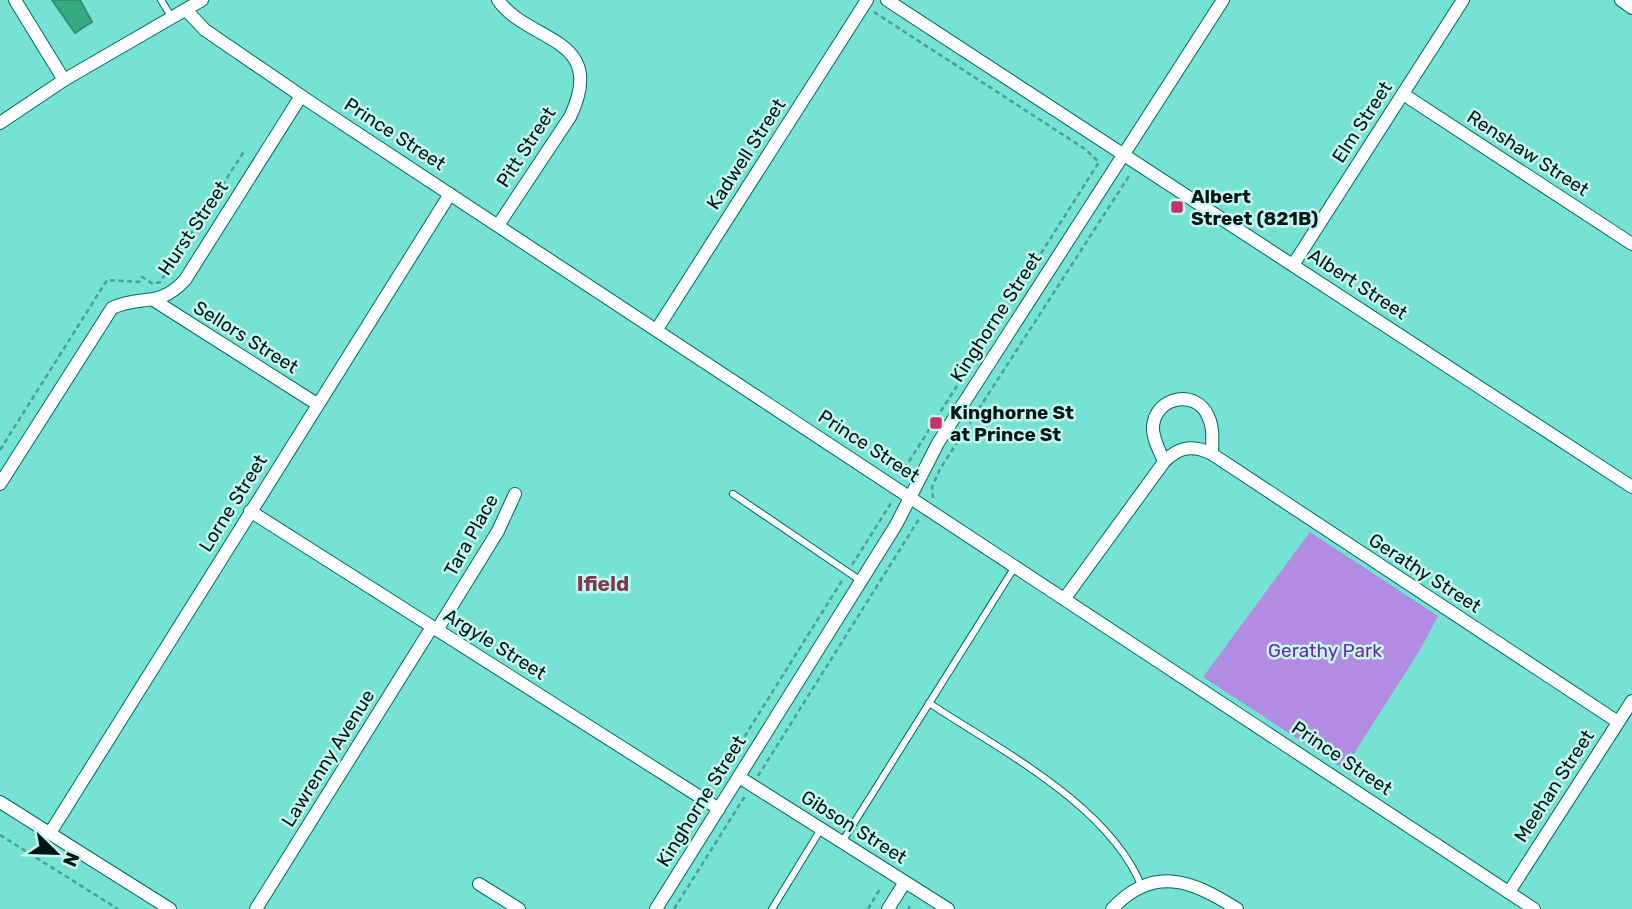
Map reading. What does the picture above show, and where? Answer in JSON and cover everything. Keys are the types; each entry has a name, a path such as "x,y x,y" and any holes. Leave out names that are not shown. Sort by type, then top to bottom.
{"street":[{"path":"15,0 64,80"},
{"path":"0,123 64,80 202,0"},
{"name":"Pitt Street","path":"498,0 568,50 577,67 581,83 570,117 499,224"},
{"name":"Kadwell Street","path":"657,329 867,0"},
{"name":"Albert Street","path":"887,0 1632,486"},
{"name":"Kinghorne Street","path":"656,909 861,581 912,497 939,443 1223,0"},
{"name":"Elm Street","path":"1293,265 1463,0"},
{"path":"1620,0 1632,8"},
{"name":"Prince Street","path":"186,10 205,30 301,96 499,224 1534,909"},
{"name":"Renshaw Street","path":"1403,93 1632,244"},
{"name":"Hurst Street","path":"0,484 112,308 124,302 155,302 175,291 186,281 301,96"},
{"name":"Lorne Street","path":"50,833 450,194"},
{"name":"Sellors Street","path":"155,302 317,404"},
{"path":"1065,598 1164,462 1153,431 1155,417 1165,404 1180,399 1200,405 1209,418 1212,454"},
{"name":"Gerathy Street","path":"1164,462 1179,450 1187,448 1212,454 1618,722"},
{"name":"Tara Place","path":"435,628 498,531 515,494"},
{"name":"Argyle Street","path":"250,511 719,808"},
{"name":"Lawrenny Avenue","path":"256,909 435,628"},
{"name":"Meehan Street","path":"1509,892 1632,701"},
{"name":"Gibson Street","path":"739,777 948,909"},
{"path":"0,802 170,909"},
{"path":"1112,909 1142,887 1166,881 1189,883 1237,909"},
{"path":"888,909 905,882"},
{"path":"479,884 519,909"}],"lane":[{"path":"161,0 172,18"},
{"path":"733,494 861,581"},
{"path":"842,842 1016,565"},
{"path":"929,703 1084,806 1131,863 1142,887"},
{"path":"772,909 821,829"}],"path":[{"path":"869,17 878,13 1085,149 1098,162 901,474"},
{"path":"933,498 932,487 940,470 1129,176"},
{"path":"713,787 893,500"},
{"path":"758,776 919,519"},
{"path":"674,909 746,795"},
{"path":"0,835 118,909"},
{"path":"868,909 880,889"}],"green space":[{"name":"Gerathy Park","path":"1310,532 1438,616 1420,650 1344,769 1203,677"}],"building":[{"path":"52,0 80,0 92,22 75,33"}],"place":[{"name":"Albert Street (821B)","path":"1177,207"},
{"name":"Kinghorne St at Prince St","path":"936,423"}],"district":[{"name":"Ifield","path":"603,583"}]}
